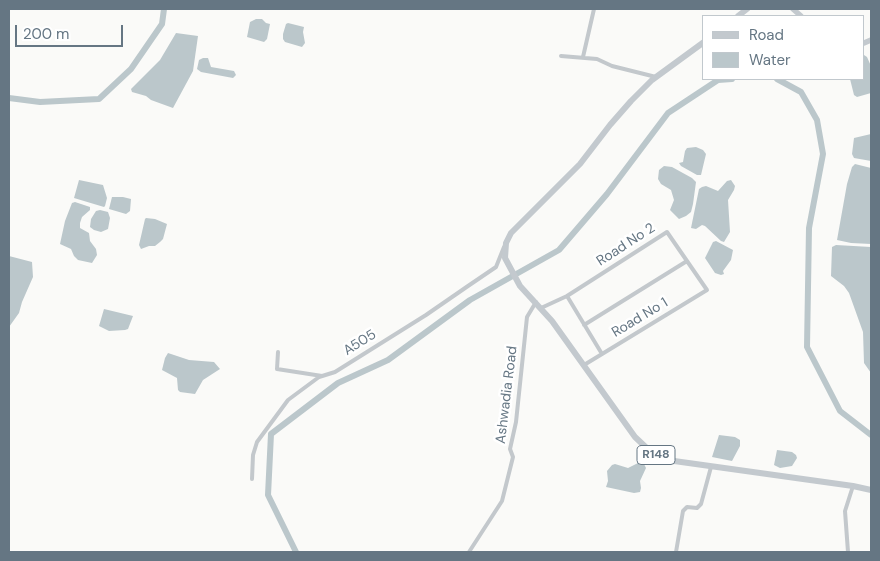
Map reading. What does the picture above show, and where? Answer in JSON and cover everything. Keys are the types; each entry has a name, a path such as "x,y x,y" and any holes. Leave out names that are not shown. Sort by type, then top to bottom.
{"main road":[{"path":"506,243 511,233 580,164 631,101 656,78 702,44"},
{"name":"R148","path":"506,243 505,258 520,286 541,308 635,437 652,453 667,460 871,490"}],"street":[{"path":"583,57 594,9"},
{"path":"561,56 597,59 612,66 656,78"},
{"name":"Road No 2","path":"567,296 667,232 687,261"},
{"name":"A505","path":"252,479 253,455 257,442 278,411 288,400 320,377 335,372 426,315 496,267 506,243"},
{"path":"584,325 687,261"},
{"name":"Road No 1","path":"584,365 707,290 687,261"},
{"path":"541,308 567,296 602,354"},
{"name":"Ashwadia Road","path":"469,552 502,501 513,457 510,449 516,422 528,317 536,302"},
{"path":"278,352 277,369 324,376"},
{"path":"676,552 683,511 687,508 697,508 701,504 711,467"},
{"path":"848,552 844,511 853,486"}],"water":[{"path":"262,19 270,24 267,39 264,42 247,37 250,22"},
{"path":"286,24 304,27 305,43 302,47 285,42 283,39"},
{"path":"176,33 198,36 193,71 173,108 132,92 131,89 160,60"},
{"path":"865,56 871,66 871,93 857,97 854,95 850,80 865,80"},
{"path":"208,58 211,67 234,71 236,75 233,78 201,72 197,69 199,60"},
{"path":"871,134 871,161 854,158 852,154 854,138"},
{"path":"696,147 703,150 706,154 701,175 697,175 679,163 683,162 687,148"},
{"path":"855,164 871,168 871,244 837,240 847,184 852,167"},
{"path":"664,166 672,167 696,182 691,212 679,219 670,210 674,200 671,190 661,184 658,179 659,170"},
{"path":"79,180 103,185 107,198 104,207 74,198"},
{"path":"731,180 735,186 728,200 730,232 724,242 705,226 702,225 696,229 691,228 699,189 706,186 718,191 727,181"},
{"path":"112,197 131,199 130,211 126,214 109,209"},
{"path":"75,202 90,207 90,210 82,217 80,228 89,233 90,241 96,249 97,255 92,263 78,260 71,249 60,244 65,221 72,203"},
{"path":"96,211 108,212 110,218 108,229 101,232 90,227 91,219"},
{"path":"146,218 155,219 167,224 163,239 160,242 155,246 141,249 139,245"},
{"path":"716,241 733,250 731,260 723,271 724,274 721,275 715,273 705,258 713,242"},
{"path":"836,245 871,247 871,373 864,363 863,332 849,293 844,286 831,276 832,247"},
{"path":"9,256 32,262 33,277 19,313 9,327"},
{"path":"104,309 133,316 128,329 109,331 99,326"},
{"path":"168,353 189,360 214,362 220,369 203,380 195,394 180,392 178,390 177,378 162,370"},
{"path":"719,435 735,437 740,440 740,446 732,461 712,457"},
{"path":"777,450 792,452 796,455 797,458 792,466 780,468 774,465"},
{"path":"638,463 644,464 646,468 640,481 640,492 634,493 606,487 608,481 607,471 612,465 615,464 628,468"}],"waterway":[{"path":"9,98 40,102 99,99 131,69 162,24 164,9"},
{"path":"296,552 268,495 271,434 338,383 388,360 470,300 559,250 607,194 668,113 718,80"},
{"path":"779,80 801,92 817,120 823,154 809,228 807,347 840,411 871,435"}]}
